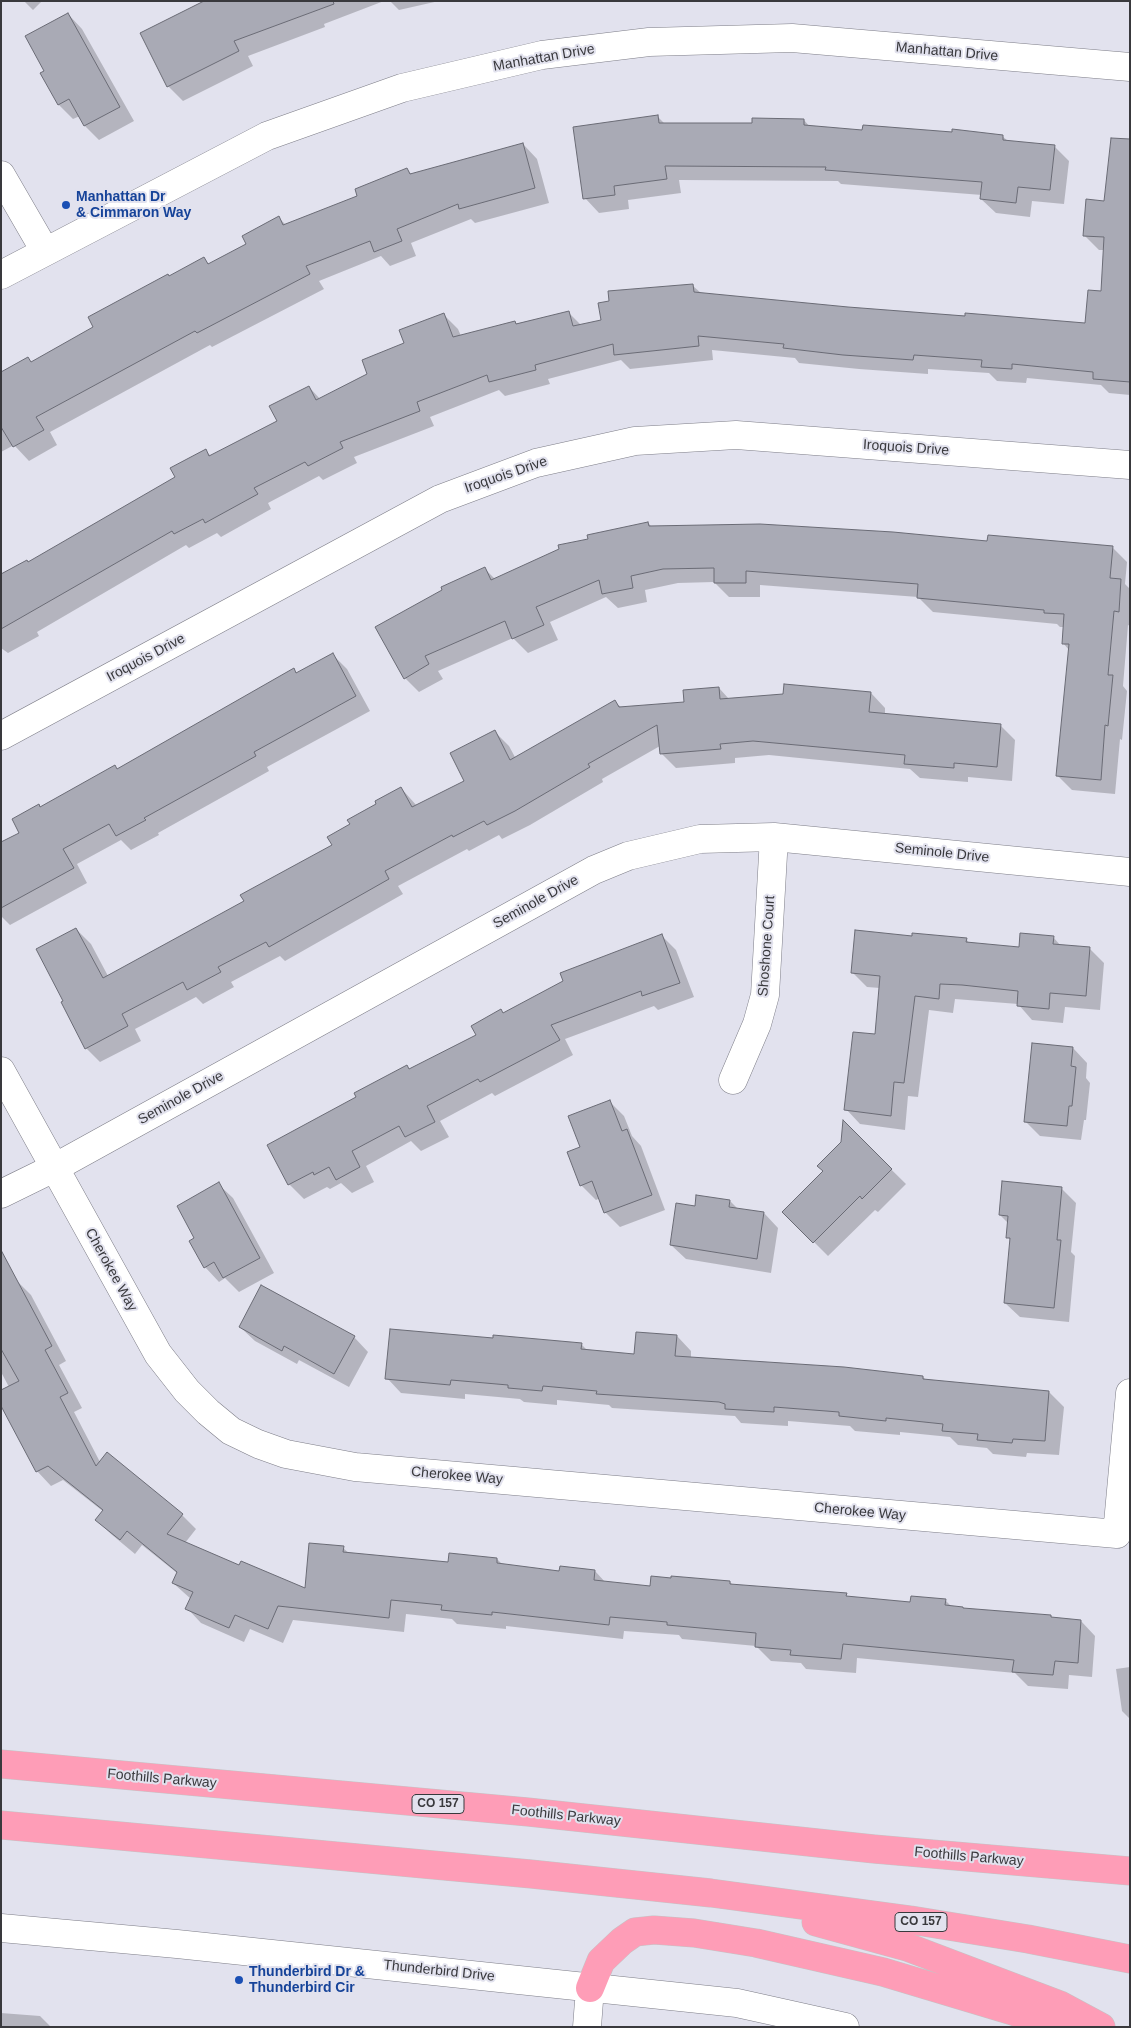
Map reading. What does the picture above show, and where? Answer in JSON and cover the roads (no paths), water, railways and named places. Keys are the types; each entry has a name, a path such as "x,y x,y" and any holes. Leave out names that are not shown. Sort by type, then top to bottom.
{"highway":[{"name":"Foothills Parkway","path":"1,1764 528,1812 874,1849 1130,1872"},
{"name":"CO 157","path":"1,1825 531,1874 711,1893 911,1920 1028,1939 1130,1959"},
{"path":"711,1893 907,1947 1060,2005 1101,2027"},
{"path":"590,1988 601,1961 622,1941 635,1932 654,1930 694,1933 756,1943 883,1972 1013,2011 1057,2027"}],"street":[{"name":"Manhattan Drive","path":"1,276 45,251 267,136 402,88 542,55 649,42 792,38 1130,67"},
{"path":"1,175 45,251"},
{"name":"Iroquois Drive","path":"1,736 440,499 536,463 635,441 736,435 1130,465"},
{"name":"Seminole Drive","path":"1,1194 54,1168 594,870 628,856 700,839 774,837 1130,872"},
{"name":"Shoshone Court","path":"733,1080 758,1024 765,995 774,837"},
{"name":"Cherokee Way","path":"1,1071 158,1354 187,1391 231,1431 258,1444 286,1454 355,1467 1117,1534 1130,1393"},
{"name":"Thunderbird Drive","path":"1,1928 177,1944 737,2003 845,2027"},
{"path":"587,2027 590,1988"}],"place":[{"name":"Manhattan Dr & Cimmaron Way","path":"66,205"},
{"name":"Thunderbird Dr & Thunderbird Cir","path":"239,1980"}]}
